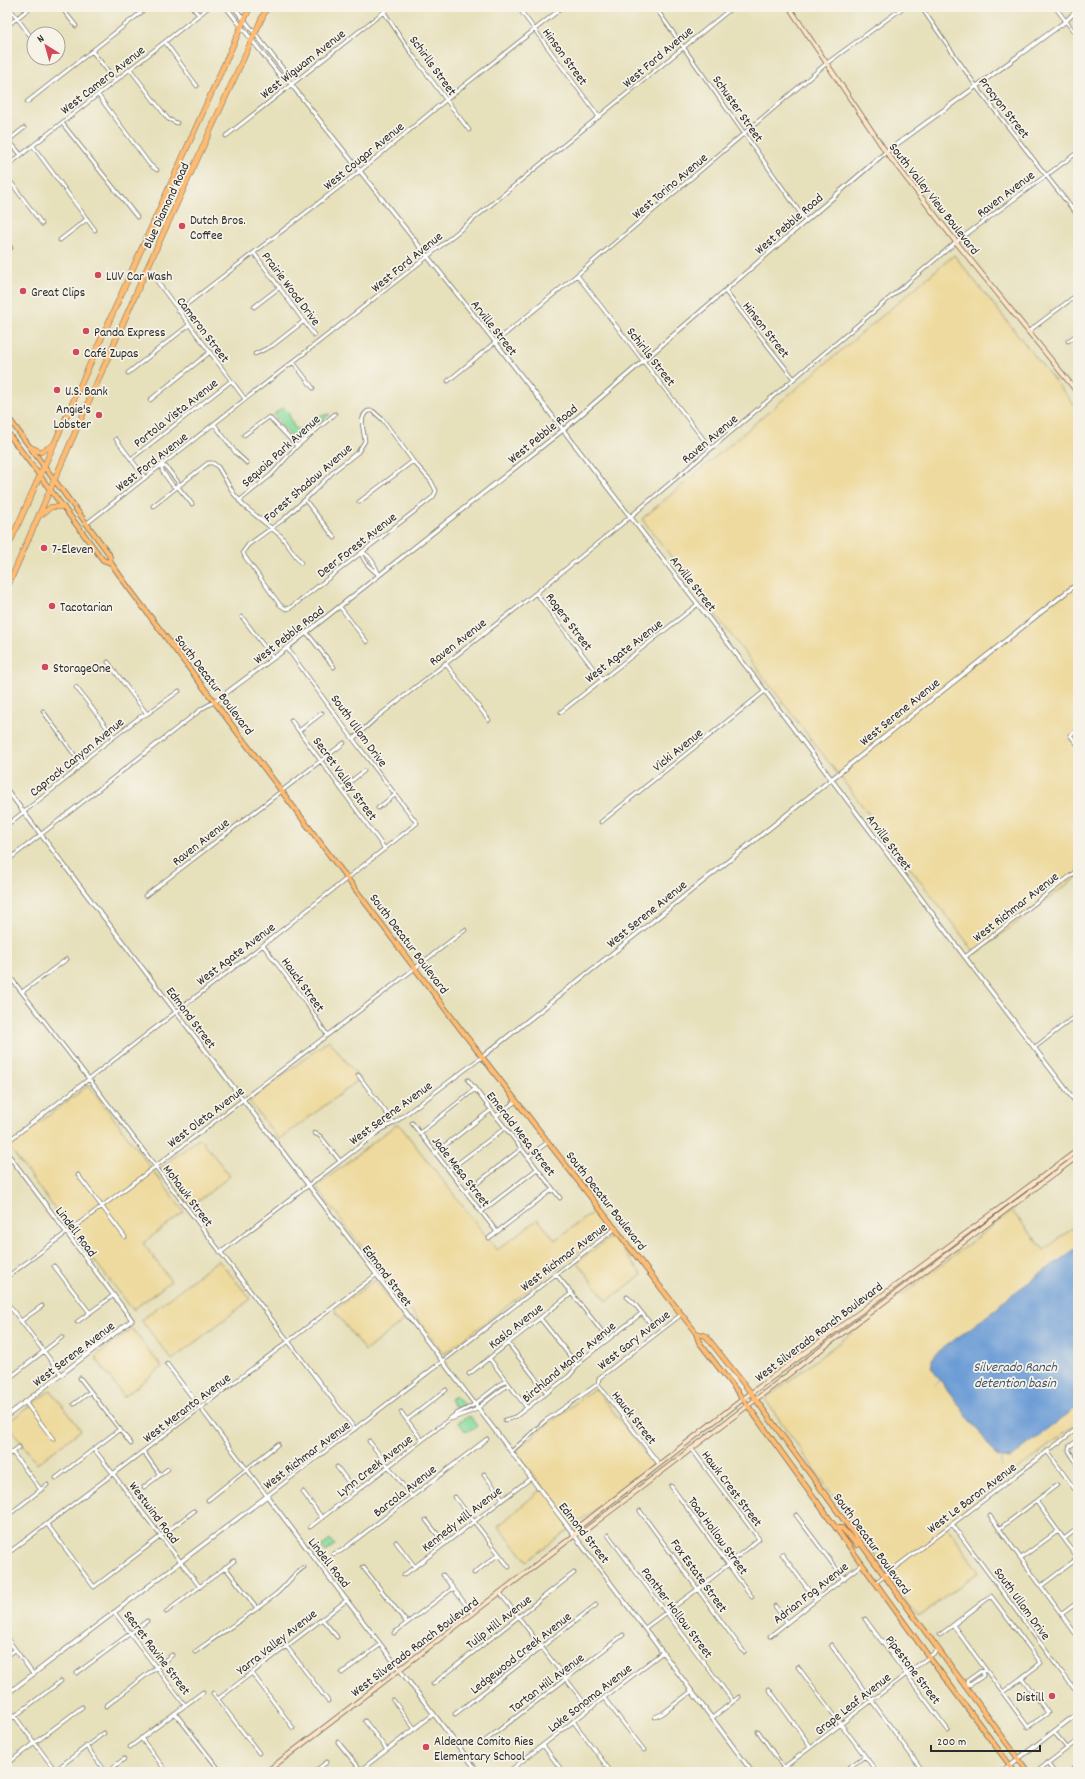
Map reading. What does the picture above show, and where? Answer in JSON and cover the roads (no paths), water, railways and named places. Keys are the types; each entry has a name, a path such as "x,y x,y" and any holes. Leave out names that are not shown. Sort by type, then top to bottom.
{"highway":[{"name":"Blue Diamond Road","path":"7,550 250,7"},
{"name":"Blue Diamond Road","path":"7,588 145,273 267,7"},
{"path":"30,447 41,452 49,449 55,443"},
{"path":"38,517 50,508 62,507"}],"main road":[{"name":"South Valley View Boulevard","path":"789,7 886,152 956,242 1078,393"},
{"name":"South Decatur Boulevard","path":"7,416 109,554 111,563 347,879 516,1101 682,1314 696,1333 699,1342 748,1405 862,1564 1015,1772"},
{"name":"South Decatur Boulevard","path":"7,432 103,560 111,563"},
{"name":"West Silverado Ranch Boulevard","path":"266,1772 500,1593 575,1534 580,1526 743,1399 1078,1150"},
{"name":"West Silverado Ranch Boulevard","path":"575,1534 583,1532 755,1399 1078,1156"},
{"name":"South Decatur Boulevard","path":"696,1333 706,1336 751,1393 865,1551 938,1650 966,1685 1028,1772"},
{"path":"836,1528 842,1528 865,1551"},
{"path":"956,1693 966,1685"}],"street":[{"path":"9,7 26,30"},
{"path":"7,26 31,7"},
{"path":"61,7 76,26"},
{"path":"27,102 148,7"},
{"path":"192,7 199,15"},
{"name":"West Camero Avenue","path":"7,166 210,7"},
{"name":"Arville Street","path":"226,7 281,77 287,79"},
{"name":"Arville Street","path":"234,7 286,73 287,79 496,343 765,691 830,779 1078,1105"},
{"name":"West Wigwam Avenue","path":"226,136 390,7"},
{"name":"Hinson Street","path":"518,7 599,117"},
{"name":"Schuster Street","path":"655,7 806,221"},
{"name":"West Ford Avenue","path":"86,524 427,257 733,7"},
{"name":"West Torino Avenue","path":"448,381 496,343 827,64 904,7"},
{"name":"Procyon Street","path":"921,7 976,86 1078,216"},
{"path":"1055,7 1078,37"},
{"name":"West Pebble Road","path":"7,861 203,708 214,702 307,633 563,430 886,152 1066,21 1078,9"},
{"name":"West Cougar Avenue","path":"178,311 360,171 446,99 558,11"},
{"name":"Schirlls Street","path":"384,12 414,57 469,130"},
{"path":"165,42 197,86"},
{"path":"92,51 116,81"},
{"path":"130,69 168,119 176,123"},
{"path":"98,94 150,165 158,170"},
{"path":"62,123 136,217"},
{"path":"21,155 8,139 24,128"},
{"path":"33,146 95,230"},
{"name":"Raven Avenue","path":"353,739 376,718 536,593 630,517 956,242 1078,152"},
{"path":"7,177 42,224"},
{"path":"60,240 88,219"},
{"path":"7,242 11,248"},
{"name":"Prairie Wood Drive","path":"254,253 314,335"},
{"name":"Cameron Street","path":"145,273 152,276 245,399"},
{"name":"Schirlls Street","path":"577,275 711,449"},
{"path":"254,307 280,287"},
{"name":"Hinson Street","path":"725,291 794,379"},
{"path":"1029,331 1078,294"},
{"path":"256,354 272,346 304,321"},
{"path":"128,373 189,325"},
{"path":"1068,341 1078,334"},
{"path":"150,400 210,352"},
{"path":"293,362 313,388"},
{"name":"Portola Vista Avenue","path":"132,459 231,381"},
{"name":"Forest Shadow Avenue","path":"286,609 280,605 244,557 243,552 248,545 284,518 305,500 335,470 358,452 365,441 362,423 363,416 368,411 373,411 383,420 413,461"},
{"name":"Sequoia Park Avenue","path":"239,501 271,475 297,446 335,414"},
{"path":"244,435 269,417 297,446"},
{"path":"214,424 236,453 247,463"},
{"path":"116,439 145,478"},
{"path":"359,502 413,461"},
{"name":"Deer Forest Avenue","path":"286,609 290,608 433,497 436,491 431,481 413,461"},
{"path":"153,506 208,464 213,463 218,467 239,501 254,516 272,527 288,544 301,563"},
{"path":"162,466 162,471 173,486 178,487 192,504"},
{"path":"162,466 166,467 178,482 178,487"},
{"path":"305,500 334,538"},
{"path":"362,552 361,556 379,575"},
{"name":"West Serene Avenue","path":"220,1253 340,1161 394,1123 482,1056 1078,583"},
{"name":"Rogers Street","path":"536,593 602,680"},
{"name":"West Agate Avenue","path":"561,712 698,604"},
{"path":"340,607 368,642"},
{"path":"242,618 273,658"},
{"path":"307,633 334,667"},
{"name":"South Ullom Drive","path":"287,648 353,739 417,823"},
{"path":"108,662 147,714"},
{"path":"445,663 489,720"},
{"path":"76,687 114,737"},
{"name":"Caprock Canyon Avenue","path":"7,825 72,774 89,756 140,717 147,714 179,691"},
{"name":"Vicki Avenue","path":"601,822 765,691"},
{"path":"43,711 81,764"},
{"path":"299,731 322,713"},
{"name":"Secret Valley Street","path":"291,720 386,849"},
{"path":"1078,729 1070,735 1078,745"},
{"name":"Raven Avenue","path":"145,896 344,743"},
{"path":"341,789 364,771"},
{"name":"Edmond Street","path":"7,790 309,1186 441,1362 575,1534 752,1772"},
{"path":"378,808 395,795"},
{"name":"West Agate Avenue","path":"7,1142 263,945 417,823"},
{"name":"West Richmar Avenue","path":"965,957 1078,870"},
{"path":"414,968 465,930"},
{"name":"Hauck Street","path":"263,945 307,1004 327,1035"},
{"path":"22,992 66,959"},
{"name":"West Oleta Avenue","path":"7,1277 156,1166 414,968"},
{"name":"Mohawk Street","path":"7,973 156,1166 220,1253 355,1429"},
{"path":"1034,1048 1078,1014"},
{"path":"358,1075 394,1123"},
{"name":"Emerald Mesa Street","path":"468,1080 560,1198"},
{"path":"420,1133 475,1089"},
{"path":"496,1116 516,1101"},
{"path":"436,1153 491,1110"},
{"name":"Jade Mesa Street","path":"412,1123 497,1232"},
{"path":"449,1170 505,1128"},
{"path":"314,1133 320,1136 340,1161"},
{"path":"528,1157 548,1142"},
{"path":"466,1192 522,1148"},
{"name":"Lindell Road","path":"7,1153 132,1320"},
{"path":"481,1212 538,1169"},
{"path":"78,1175 125,1237"},
{"path":"489,1238 553,1189"},
{"name":"West Richmar Avenue","path":"7,1694 616,1228"},
{"path":"54,1266 90,1313"},
{"path":"556,1274 608,1339"},
{"name":"West Meranto Avenue","path":"7,1554 376,1275"},
{"name":"Kaslo Avenue","path":"469,1374 572,1293"},
{"path":"78,1322 114,1295"},
{"path":"627,1297 633,1302 653,1327"},
{"path":"7,1299 8,1304 61,1374"},
{"path":"21,1321 42,1306"},
{"name":"Birchland Manor Avenue","path":"505,1420 515,1417 569,1376 584,1358 642,1313"},
{"name":"West Gary Avenue","path":"511,1452 545,1421 598,1383 599,1378 682,1314"},
{"path":"540,1318 578,1366"},
{"name":"West Serene Avenue","path":"7,1416 132,1320"},
{"path":"7,1380 62,1337"},
{"path":"508,1343 546,1393"},
{"path":"489,1358 527,1408"},
{"name":"Lindell Road","path":"167,1364 478,1772"},
{"path":"7,1367 13,1375"},
{"path":"80,1378 131,1444"},
{"name":"Lynn Creek Avenue","path":"310,1527 459,1412 474,1404 506,1380"},
{"name":"Hauck Street","path":"598,1383 659,1464"},
{"name":"Lynn Creek Avenue","path":"449,1420 477,1408 509,1384"},
{"path":"407,1420 446,1390"},
{"path":"74,1404 90,1392"},
{"path":"25,1402 53,1439"},
{"path":"401,1412 422,1440"},
{"name":"West Le Baron Avenue","path":"876,1583 1078,1428"},
{"path":"56,1478 120,1430"},
{"name":"Barcola Avenue","path":"333,1554 341,1551 487,1439"},
{"path":"1078,1440 1069,1450 1070,1454 1078,1465"},
{"path":"369,1441 412,1497"},
{"path":"208,1500 278,1444"},
{"path":"7,1456 19,1447"},
{"name":"Hawk Crest Street","path":"691,1448 759,1539 727,1564"},
{"name":"Westwind Road","path":"94,1449 200,1587"},
{"path":"143,1451 160,1475"},
{"path":"1047,1451 1078,1494"},
{"path":"12,1452 41,1490"},
{"path":"337,1467 356,1492"},
{"path":"144,1487 168,1469"},
{"path":"484,1474 503,1499"},
{"name":"Kennedy Hill Avenue","path":"404,1575 530,1478"},
{"path":"7,1516 47,1485"},
{"path":"999,1529 1057,1485"},
{"name":"Toad Hollow Street","path":"670,1486 752,1597"},
{"path":"303,1492 322,1518"},
{"path":"455,1497 509,1567"},
{"path":"1036,1501 1078,1558 1041,1586"},
{"path":"47,1524 94,1587 194,1511"},
{"name":"Fox Estate Street","path":"640,1511 744,1652"},
{"path":"796,1515 844,1579"},
{"path":"990,1516 1078,1637"},
{"path":"426,1520 444,1544"},
{"name":"South Ullom Drive","path":"952,1524 1078,1694"},
{"path":"1064,1539 1078,1528"},
{"path":"1020,1558 1058,1531"},
{"name":"Panther Hollow Street","path":"608,1535 665,1613 733,1701"},
{"path":"396,1542 415,1567"},
{"path":"474,1573 498,1554"},
{"path":"782,1554 816,1600"},
{"path":"166,1612 234,1561"},
{"path":"646,1628 698,1589 727,1564"},
{"name":"Adrian Fog Avenue","path":"770,1636 862,1564"},
{"path":"225,1567 257,1608"},
{"path":"195,1652 277,1593 298,1571 304,1567"},
{"path":"363,1567 407,1623"},
{"name":"Tulip Hill Avenue","path":"433,1684 519,1618 574,1573"},
{"path":"443,1575 472,1614"},
{"path":"394,1633 453,1588"},
{"path":"500,1593 589,1709"},
{"path":"940,1635 991,1596 1041,1663 1003,1692"},
{"name":"Yarra Valley Avenue","path":"218,1699 347,1600"},
{"path":"1062,1614 1078,1602"},
{"name":"Ledgewood Creek Avenue","path":"455,1714 596,1605"},
{"path":"775,1606 788,1622"},
{"name":"Secret Ravine Street","path":"114,1612 186,1705"},
{"path":"322,1618 337,1637"},
{"name":"Pipestone Street","path":"865,1619 948,1730"},
{"path":"77,1673 147,1621"},
{"path":"953,1625 985,1671 1003,1692 1028,1727 1048,1713 1022,1678"},
{"name":"Tartan Hill Avenue","path":"481,1744 623,1635"},
{"path":"7,1638 33,1674"},
{"path":"342,1673 380,1645"},
{"path":"832,1645 920,1767"},
{"path":"287,1646 328,1701"},
{"path":"7,1656 15,1650"},
{"name":"Grape Leaf Avenue","path":"778,1772 938,1650"},
{"name":"Lake Sonoma Avenue","path":"508,1772 663,1652"},
{"path":"106,1706 172,1655"},
{"path":"798,1668 877,1772"},
{"path":"966,1685 970,1685 983,1676 985,1671"},
{"path":"252,1673 293,1728"},
{"path":"7,1722 61,1681"},
{"path":"769,1689 811,1747"},
{"path":"655,1717 662,1714 692,1691"},
{"path":"130,1747 203,1692"},
{"path":"213,1693 259,1753"},
{"path":"712,1718 739,1697"},
{"path":"604,1698 644,1750"},
{"path":"392,1700 414,1729"},
{"path":"7,1706 54,1771 104,1733"},
{"path":"7,1764 82,1707"},
{"path":"175,1713 220,1772"},
{"path":"1001,1772 1078,1713"},
{"path":"338,1742 359,1771 434,1714"},
{"path":"365,1721 387,1750"},
{"path":"573,1721 611,1772"},
{"path":"758,1731 784,1768"},
{"path":"1054,1732 1067,1748"},
{"path":"141,1738 167,1772"},
{"path":"1039,1770 1078,1740"},
{"path":"543,1745 564,1772"},
{"path":"86,1746 106,1772 124,1759"},
{"path":"843,1772 865,1756"},
{"path":"314,1772 327,1762"},
{"path":"1047,1763 1054,1772"},
{"path":"1070,1772 1078,1766"},
{"path":"512,1769 515,1772"}],"water":[{"name":"Silverado Ranch detention basin","path":"1078,1247 1078,1406 1009,1459 998,1457 932,1369 932,1360 934,1355 1000,1306 1000,1303"}],"waterway":[{"path":"935,1385 941,1380"},
{"path":"1001,1466 1002,1459"}],"place":[{"name":"Dutch Bros. Coffee","path":"182,226"},
{"name":"LUV Car Wash","path":"98,275"},
{"name":"Great Clips","path":"23,291"},
{"name":"Panda Express","path":"86,331"},
{"name":"Café Zupas","path":"76,352"},
{"name":"U.S. Bank","path":"57,390"},
{"name":"Angie's Lobster","path":"99,415"},
{"name":"7-Eleven","path":"44,548"},
{"name":"Tacotarian","path":"52,606"},
{"name":"StorageOne","path":"45,667"},
{"name":"Distill","path":"1052,1696"},
{"name":"Aldeane Comito Ries Elementary School","path":"426,1747"}]}
